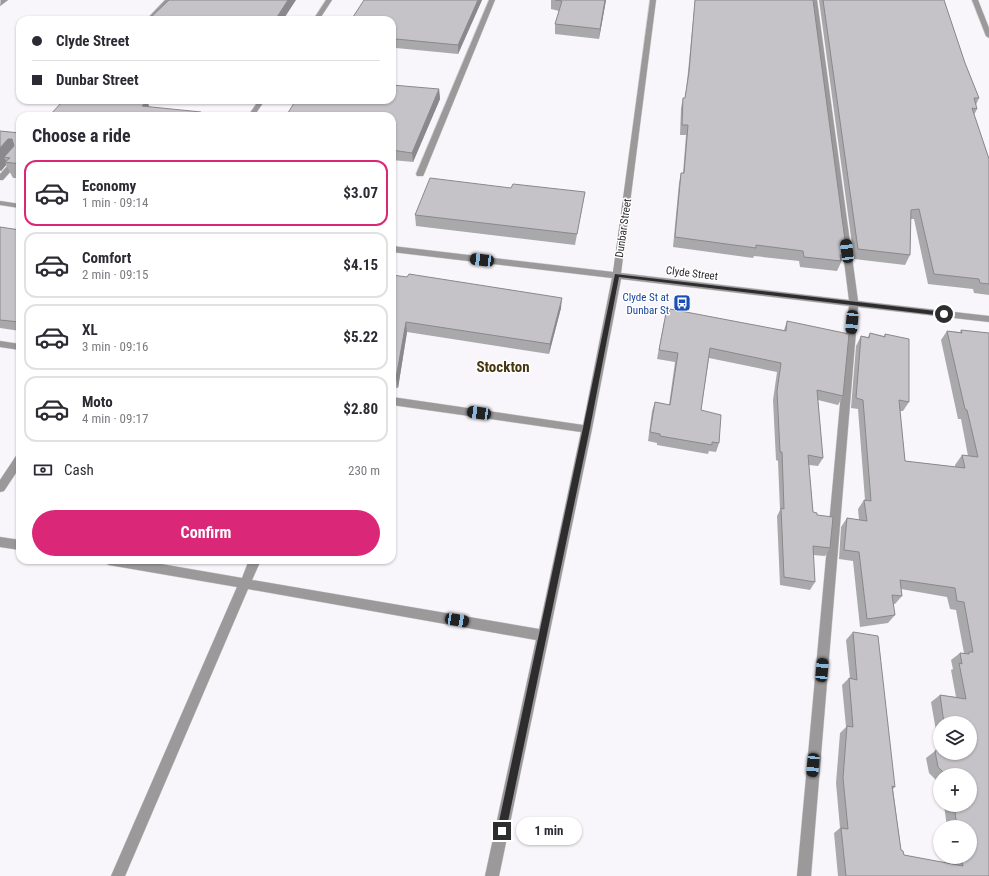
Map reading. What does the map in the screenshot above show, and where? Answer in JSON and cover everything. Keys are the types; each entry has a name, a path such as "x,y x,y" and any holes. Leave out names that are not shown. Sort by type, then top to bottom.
{"street":[{"path":"0,4 4,0"},
{"path":"153,16 168,0"},
{"path":"319,16 329,0"},
{"path":"420,174 492,0"},
{"name":"Dunbar Street","path":"492,876 587,428 617,275 653,0"},
{"path":"804,876 854,303 814,0"},
{"path":"975,0 987,23 989,36"},
{"path":"0,178 16,161"},
{"path":"0,203 16,205"},
{"name":"Clyde Street","path":"396,249 989,319"},
{"path":"0,344 16,346"},
{"path":"396,402 587,428"},
{"path":"0,488 16,465"},
{"path":"0,542 16,544"},
{"path":"133,564 542,635"},
{"path":"118,876 253,564"}],"building":[{"path":"169,0 288,0 278,16 152,16"},
{"path":"364,0 478,0 458,45 396,39 396,16 354,16"},
{"path":"555,0 605,0 600,29 555,24 562,1"},
{"path":"695,0 813,0 846,248 843,247 844,256 840,255 841,261 804,257 803,251 756,245 756,248 675,237 681,173 684,173 688,125 682,125 683,98 685,98 689,72"},
{"path":"823,0 944,0 965,63 979,98 974,98 977,109 972,108 989,159 989,284 980,283 979,279 934,274 919,209 911,210 910,255 858,249"},
{"path":"396,85 439,89 412,153 396,151 396,112 288,112 294,104 396,104"},
{"path":"60,104 144,104 142,106 201,112 53,112"},
{"path":"0,131 16,133 16,163 5,162 10,158 4,157 14,146 12,139 8,139 0,148"},
{"path":"430,178 511,188 513,184 585,192 577,234 415,215"},
{"path":"0,227 16,229 16,322 0,320"},
{"path":"409,274 562,298 550,344 406,322 396,378 396,276 407,277"},
{"path":"670,309 786,331 787,321 849,334 843,396 817,390 823,458 808,455 813,512 817,513 817,515 833,517 830,548 813,546 815,582 784,577 781,508 784,509 782,452 780,452 777,391 781,363 710,348 701,410 721,415 719,443 712,442 712,445 660,436 660,434 650,432 655,402 670,405 678,353 659,350 666,313 669,313"},
{"path":"961,330 989,333 989,876 846,876 841,828 848,829 843,778 847,726 853,727 849,678 857,680 853,632 878,636 895,787 892,786 901,850 903,851 904,855 933,860 933,864 952,864 963,866 963,864 977,864 977,820 956,820 955,812 977,812 977,768 939,768 937,760 977,760 977,716 943,716 940,695 966,699 959,663 962,664 960,653 969,654 969,652 973,652 964,602 957,601 955,588 900,580 902,596 892,595 895,615 867,619 859,552 844,550 847,518 867,521 864,500 871,501 863,400 856,398 861,336 869,338 870,333 885,337 885,334 909,339 909,402 899,400 905,461 965,468 962,455 978,457 947,331 962,333"}],"place":[{"name":"Clyde St at Dunbar St","path":"682,303"}],"district":[{"name":"Stockton","path":"503,367"}],"route":[{"path":"502,831 587,428 617,275 944,314"}]}
